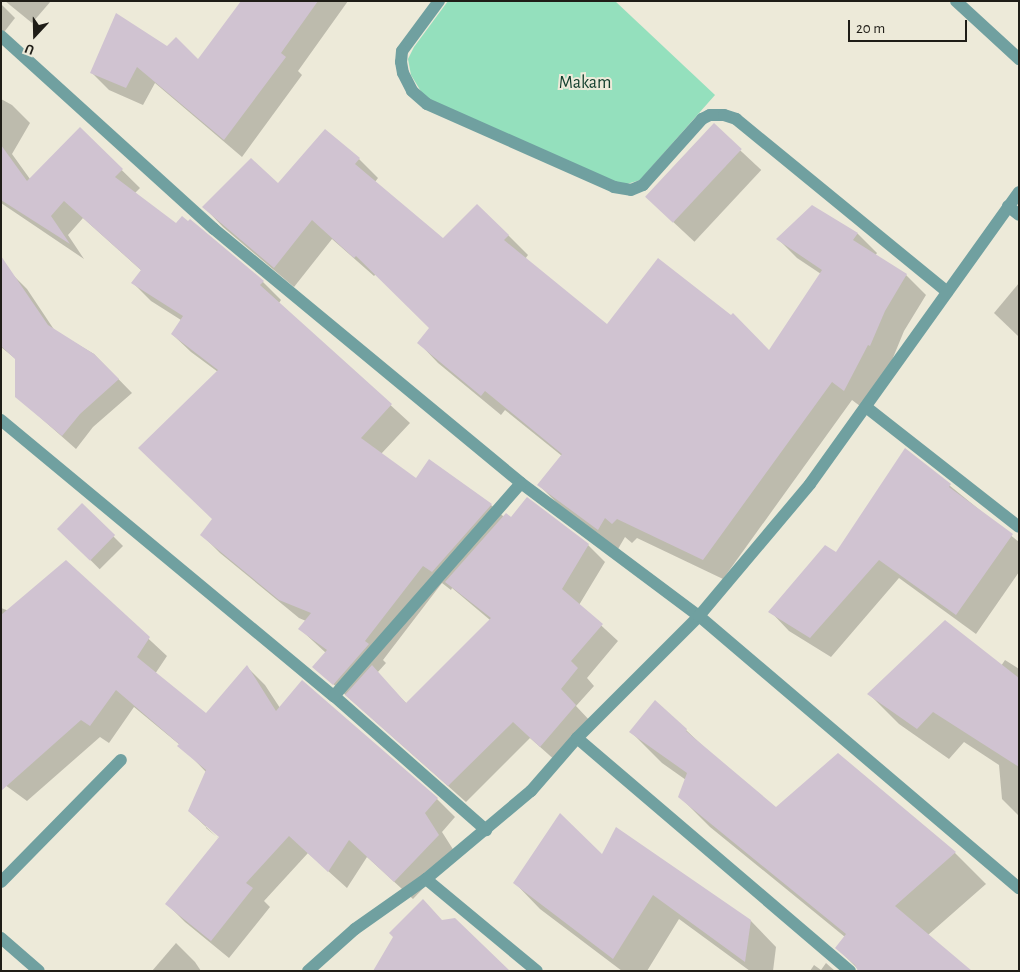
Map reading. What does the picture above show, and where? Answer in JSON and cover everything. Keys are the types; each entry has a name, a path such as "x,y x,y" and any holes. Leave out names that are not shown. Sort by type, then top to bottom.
{"street":[{"path":"439,1 402,51 403,73 412,91 427,104 614,187 631,190 643,185 702,119 710,115 724,115 736,119 947,292"},
{"path":"956,1 1019,59"},
{"path":"1,36 214,229 521,483 699,616 1019,888"},
{"path":"308,971 356,929 426,879 531,791 577,738 699,616 810,484 1019,192"},
{"path":"1008,206 1019,215"},
{"path":"866,407 1019,527"},
{"path":"1,420 334,696 486,830"},
{"path":"334,696 521,483"},
{"path":"577,738 850,971"},
{"path":"1,882 121,760"},
{"path":"426,879 537,971"},
{"path":"1,938 39,971"}],"green space":[{"name":"Makam","path":"448,1 615,1 715,95 640,180 627,184 616,184 425,98 411,75 408,59 414,47"}],"building":[{"path":"241,1 318,1 281,53 286,57 224,140 137,67 126,88 90,73 116,13 167,46 176,37 198,59"},
{"path":"714,123 742,149 673,223 645,197"},
{"path":"80,127 123,169 115,177 176,223 182,216 188,221 190,219 264,281 260,285 392,404 361,438 416,478 429,459 492,504 432,572 423,566 365,641 369,644 333,685 312,667 327,650 298,629 311,613 279,600 200,535 212,519 138,448 218,370 171,334 183,316 131,283 141,270 64,201 51,216 70,244 1,200 1,145 27,181"},
{"path":"325,129 360,158 355,164 443,238 477,204 509,235 504,240 607,324 658,258 731,315 733,313 769,350 822,270 776,239 812,205 858,233 853,240 907,274 885,311 870,346 868,345 844,391 832,382 703,560 617,519 612,524 605,518 598,530 537,485 562,454 485,391 481,396 417,343 429,328 356,256 354,258 312,220 274,268 202,207 251,158 278,183"},
{"path":"1,256 48,325 94,354 119,379 80,414 62,436 15,397 15,359 1,346"},
{"path":"905,448 951,484 949,487 1013,534 956,615 879,560 810,638 768,612 825,545 836,552"},
{"path":"527,497 589,544 562,589 603,624 571,661 578,668 561,689 576,705 540,747 513,722 448,786 345,695 372,665 406,703 491,618 445,582 506,513 511,517"},
{"path":"82,503 115,535 90,561 57,529"},
{"path":"66,560 150,637 137,657 206,713 247,665 276,711 302,680 438,798 425,813 439,835 394,882 349,840 328,872 289,836 246,883 253,888 211,941 165,904 219,837 188,811 206,770 116,690 90,726 81,720 1,791 1,615"},
{"path":"945,620 1019,678 1019,767 933,712 917,729 867,694"},
{"path":"655,700 687,729 686,731 776,807 838,753 956,852 895,906 972,971 858,971 855,965 835,948 846,934 678,797 687,773 629,732"},
{"path":"560,813 602,854 616,827 751,920 745,962 653,895 613,959 513,883"},
{"path":"423,899 442,920 455,918 510,971 373,971 393,937 389,933"}]}
